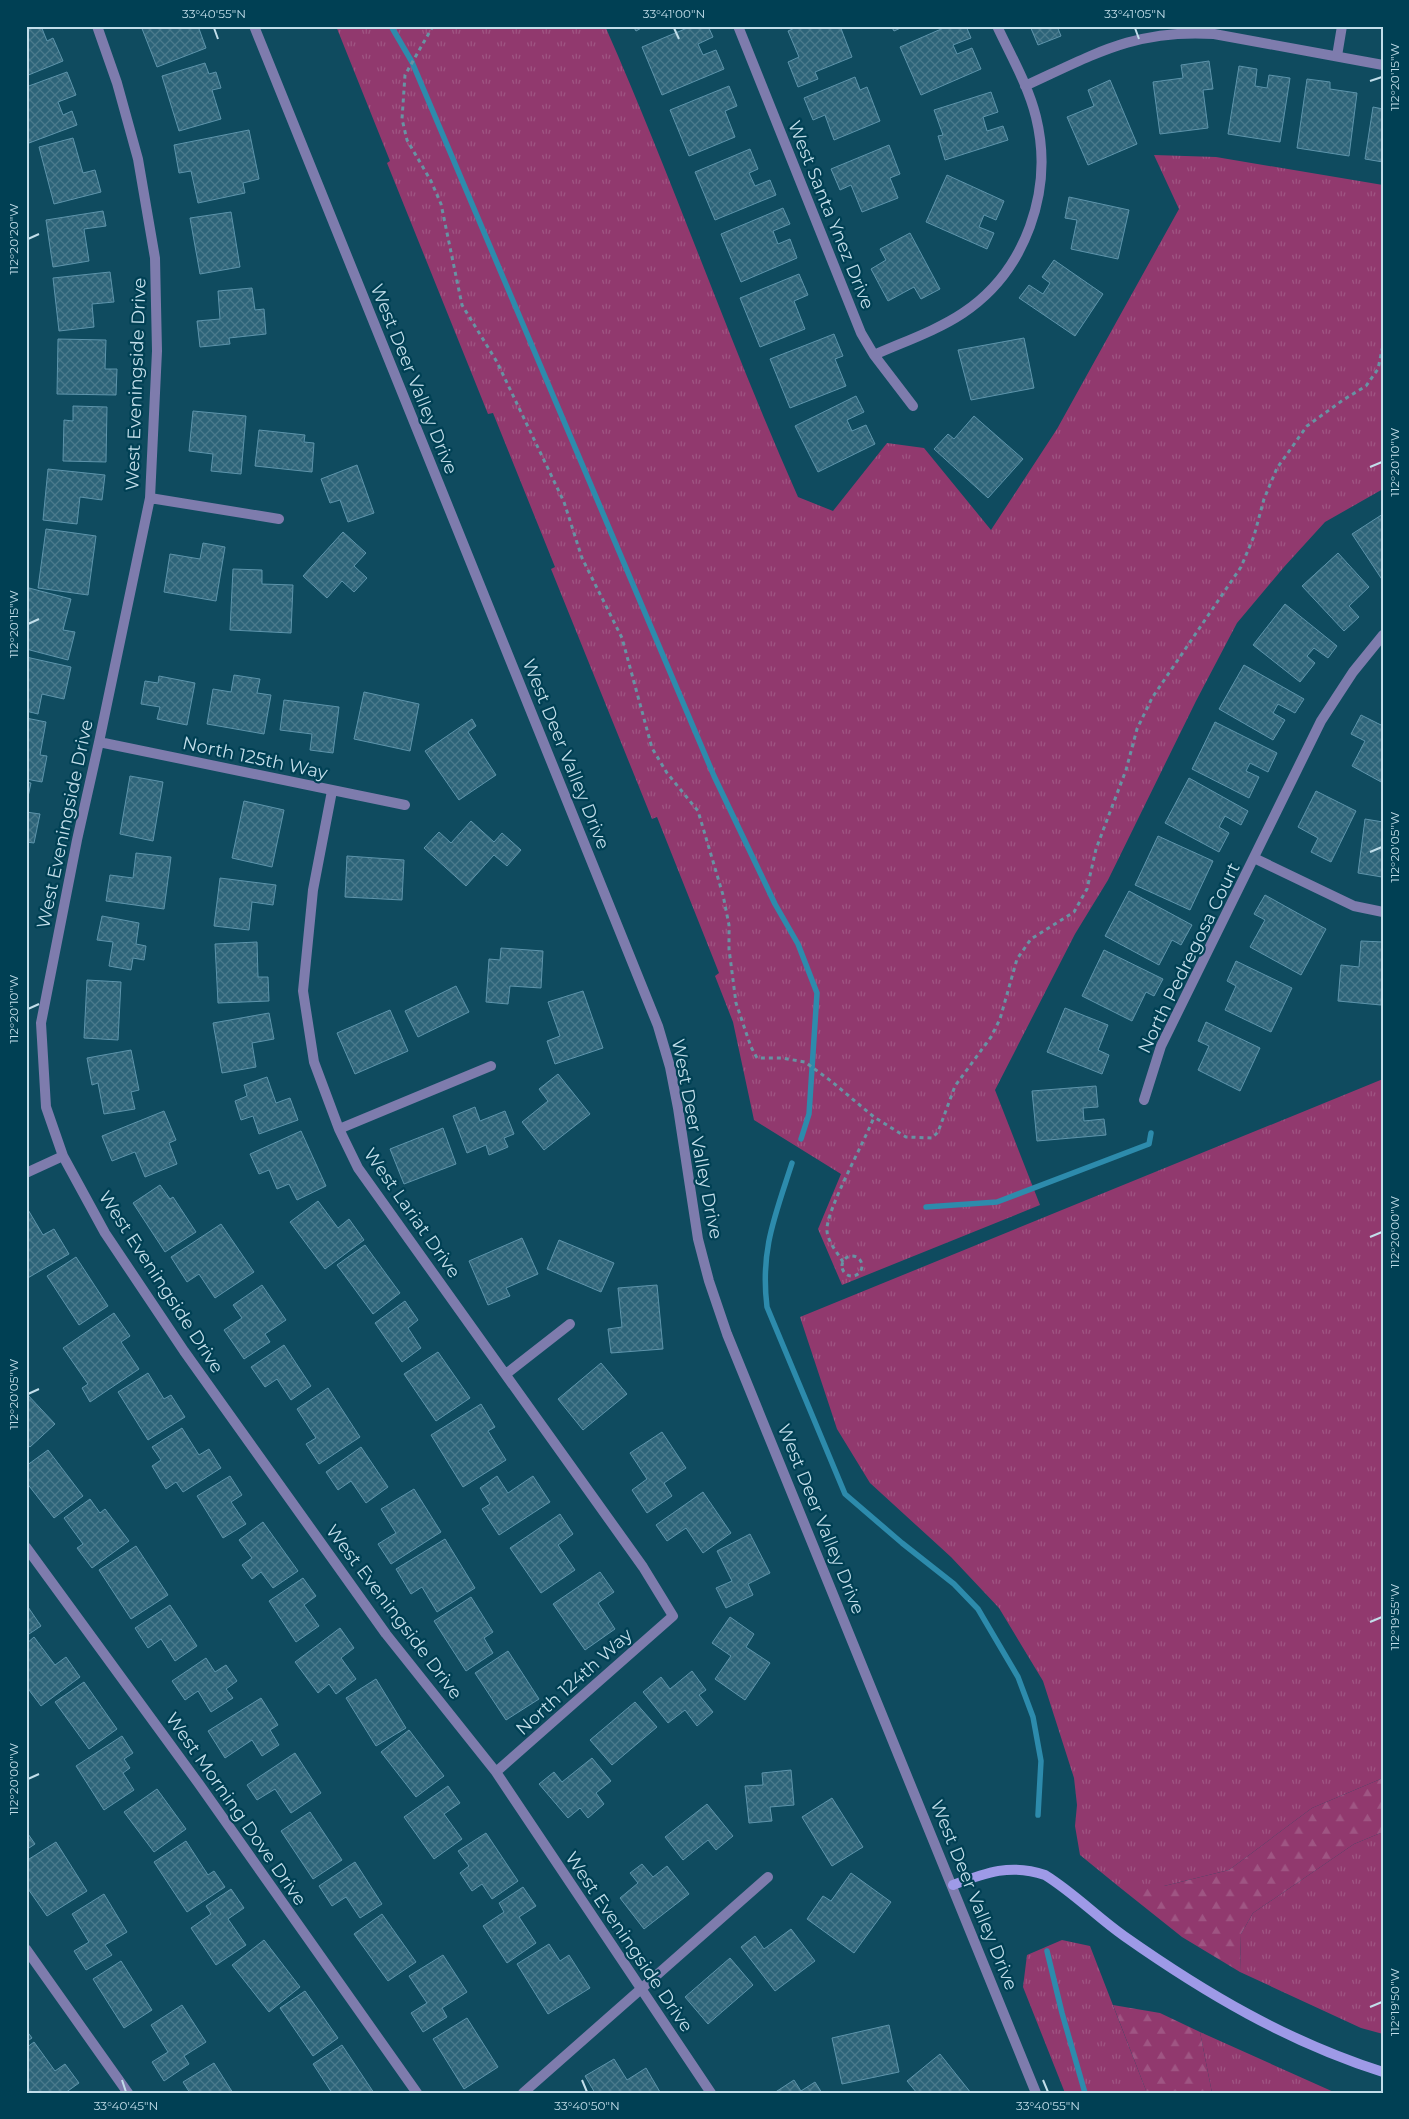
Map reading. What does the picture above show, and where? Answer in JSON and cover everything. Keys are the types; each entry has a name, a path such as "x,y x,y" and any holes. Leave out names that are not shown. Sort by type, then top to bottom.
{"main road":[{"path":"953,1885 1004,1868 1031,1870 1046,1875 1121,1934 1221,2001 1268,2027 1324,2051 1383,2072"}],"street":[{"name":"West Eveningside Drive","path":"97,26 118,83 138,159 155,258 157,351 150,498 77,840 41,1023 46,1107 63,1156 105,1233 184,1351 386,1634 496,1772 711,2093"},
{"name":"West Deer Valley Drive","path":"254,26 658,1026 673,1083 692,1207 709,1281 727,1334 953,1885 1036,2093"},
{"name":"West Santa Ynez Drive","path":"738,26 861,334 874,355 913,406"},
{"path":"874,355 962,314 982,299 1004,276 1022,249 1034,215 1040,190 1040,144 1036,116 1026,86 997,26"},
{"path":"1337,56 1342,26"},
{"path":"1026,86 1111,47 1133,39 1161,34 1214,34 1383,65"},
{"path":"150,498 279,519"},
{"name":"North Pedregosa Court","path":"1144,1100 1161,1046 1321,721 1353,672 1383,635"},
{"name":"North 125th Way","path":"99,742 405,805"},
{"name":"West Lariat Drive","path":"332,791 313,890 303,991 314,1062 339,1129 358,1168 644,1567 673,1616"},
{"path":"1254,858 1354,906 1383,912"},
{"path":"339,1129 491,1066"},
{"path":"26,1173 63,1156"},
{"path":"506,1374 570,1324"},
{"name":"West Morning Dove Drive","path":"26,1546 199,1784 417,2093"},
{"name":"North 124th Way","path":"496,1772 673,1616"},
{"path":"523,2093 768,1877"},
{"path":"26,1949 128,2093"}],"path":[{"path":"433,26 405,75 402,119 407,140 431,181 441,204 462,306 497,362 564,502 582,558 622,638 652,748 667,773 698,811 723,895 736,1003 751,1047 757,1058 782,1058 804,1062 874,1116 906,1137 932,1138 938,1132 954,1086 991,1037 1000,1019 1017,959 1031,939 1074,912 1087,889 1096,849 1126,770 1137,730 1152,698 1242,567 1254,536 1264,499 1277,468 1306,426 1342,400 1366,386 1378,370 1383,345"},
{"path":"843,1262 850,1256 857,1257 862,1265 860,1271 852,1276 846,1274 843,1262 832,1244 827,1228 832,1212 874,1116"}],"green space":[{"path":"336,26 605,26 655,144 748,380 798,497 833,511 887,443 924,448 991,530 1057,429 1179,209 1154,155 1216,157 1383,185 1383,489 1325,522 1237,623 1196,701 1108,880 1075,934 995,1090 1040,1205 842,1285 818,1229 841,1174 754,1120 733,1022 715,976 719,973 657,817 652,819 551,569 555,567 493,413 488,414 387,163 390,161"},
{"path":"1383,1079 1383,1778 1312,1808 1229,1870 1164,1886 1118,1886 1080,1855 1075,1826 1077,1805 1074,1778 1043,1681 999,1608 951,1557 870,1483 837,1429 800,1317"},
{"path":"1383,1778 1383,1832 1354,1844 1253,1913 1241,1934 1240,1972 1182,1937 1118,1886 1164,1886 1229,1870 1312,1808"},
{"path":"1383,1832 1383,2034 1361,2028 1240,1972 1241,1934 1253,1913 1354,1844"},
{"path":"1062,1940 1090,1946 1147,2093 1065,2093 1023,1987 1027,1955"},
{"path":"1113,2005 1160,2013 1200,2032 1212,2093 1147,2093"},
{"path":"1200,2032 1336,2093 1212,2093"}],"building":[{"path":"26,26 41,26 47,41 53,38 63,61 26,76"},
{"path":"141,26 198,26 206,48 157,67"},
{"path":"633,26 645,26 636,31"},
{"path":"692,26 708,26 713,37 698,44 703,55 716,50 724,69 662,95 642,47"},
{"path":"799,26 840,26 852,57 815,72 818,79 798,87 788,62 799,57 788,31"},
{"path":"891,26 905,26 894,31"},
{"path":"948,26 966,26 971,38 953,45 957,54 972,48 981,69 921,95 900,47"},
{"path":"1030,26 1057,26 1061,36 1038,45"},
{"path":"1209,61 1213,89 1203,90 1208,128 1160,134 1153,82 1183,78 1181,65"},
{"path":"205,63 209,74 216,72 221,88 212,90 221,119 179,131 162,76"},
{"path":"1239,66 1257,69 1255,86 1267,88 1269,75 1290,78 1280,142 1228,134"},
{"path":"67,72 76,95 58,102 63,115 72,111 77,125 29,143 26,134 26,87"},
{"path":"855,77 860,90 867,87 880,121 834,140 825,115 813,120 804,98"},
{"path":"1307,79 1330,82 1330,89 1357,93 1349,156 1297,148"},
{"path":"1110,80 1137,144 1088,165 1067,117 1094,106 1088,90"},
{"path":"729,86 737,106 725,111 735,137 689,156 670,110"},
{"path":"991,92 998,112 983,117 987,131 1003,126 1008,140 945,160 938,136 943,135 934,110"},
{"path":"1373,107 1383,109 1383,162 1365,159"},
{"path":"249,130 259,179 243,183 245,193 198,203 191,171 179,173 174,145"},
{"path":"73,138 83,173 95,170 101,192 54,204 39,147"},
{"path":"889,145 900,174 890,178 898,198 862,212 851,185 840,190 831,169"},
{"path":"750,149 758,169 749,173 755,186 770,180 776,195 715,220 695,172"},
{"path":"947,175 1004,201 996,220 984,215 979,227 994,233 987,249 926,222"},
{"path":"1069,197 1129,210 1118,259 1071,249 1077,220 1065,218"},
{"path":"783,208 790,224 773,231 778,244 790,239 797,258 741,282 721,234"},
{"path":"103,211 106,226 84,229 89,261 53,267 46,220"},
{"path":"231,212 240,267 200,274 190,218"},
{"path":"910,233 940,289 921,299 914,287 888,301 871,269 886,260 880,249"},
{"path":"1054,260 1103,294 1075,336 1019,298 1029,285 1043,294 1050,283 1042,277"},
{"path":"110,272 114,302 92,304 94,327 59,331 53,278"},
{"path":"799,274 808,295 794,301 805,329 760,347 740,298"},
{"path":"252,288 255,310 264,309 266,334 229,338 230,344 200,347 197,321 220,319 218,291"},
{"path":"834,334 843,356 835,359 846,386 790,408 770,359"},
{"path":"1024,338 1034,388 971,400 958,350"},
{"path":"58,339 106,340 105,369 117,369 116,395 57,394"},
{"path":"856,396 864,412 847,420 852,431 866,425 875,444 818,472 795,426"},
{"path":"73,406 107,407 106,462 63,461 64,420 73,421"},
{"path":"193,411 246,416 241,474 211,471 213,454 189,451"},
{"path":"974,416 1023,459 988,498 934,449 948,434 954,439"},
{"path":"259,430 305,435 304,442 314,443 312,472 255,466"},
{"path":"357,465 374,513 348,522 340,500 330,503 321,479"},
{"path":"48,469 105,475 102,500 80,497 77,524 43,520"},
{"path":"1383,514 1383,581 1352,534"},
{"path":"46,529 96,536 88,595 38,588"},
{"path":"343,532 366,553 354,566 367,578 354,592 342,581 327,598 303,576"},
{"path":"203,543 225,547 216,601 164,592 170,554 200,559"},
{"path":"1338,553 1369,587 1349,606 1359,617 1344,631 1302,586"},
{"path":"233,569 262,570 262,584 293,585 291,633 230,630"},
{"path":"29,588 71,599 63,630 75,632 68,660 26,649 26,601"},
{"path":"1285,604 1337,646 1328,658 1314,648 1307,656 1315,663 1300,682 1253,645"},
{"path":"26,657 71,667 64,699 42,694 38,714 26,711"},
{"path":"1244,665 1304,699 1295,713 1278,704 1273,713 1285,720 1273,740 1219,709"},
{"path":"234,675 260,679 257,693 271,695 264,734 207,724 213,689 231,692"},
{"path":"159,676 195,683 187,725 157,719 160,707 141,704 145,681 158,683"},
{"path":"364,692 419,704 410,751 354,739"},
{"path":"284,700 339,707 333,753 310,750 312,734 280,730"},
{"path":"1361,715 1383,726 1383,783 1352,766 1365,741 1351,734"},
{"path":"26,718 46,722 40,755 47,756 42,782 26,779"},
{"path":"472,719 476,726 468,732 496,775 459,800 425,751"},
{"path":"1215,722 1277,753 1268,772 1250,763 1246,771 1259,777 1249,798 1192,769"},
{"path":"130,776 163,782 153,841 120,834"},
{"path":"1189,778 1248,811 1241,825 1225,816 1219,827 1229,833 1219,852 1165,823"},
{"path":"26,782 31,783 26,806"},
{"path":"1316,791 1356,811 1331,862 1311,852 1318,838 1298,827"},
{"path":"244,801 284,810 272,867 232,858"},
{"path":"26,812 40,814 34,843 26,842"},
{"path":"1365,819 1383,822 1383,882 1382,877 1358,873"},
{"path":"471,821 494,842 502,833 521,850 507,866 494,855 466,886 424,848 439,832 451,843"},
{"path":"1158,836 1213,861 1190,910 1135,885"},
{"path":"136,853 171,857 164,909 106,901 110,875 133,878"},
{"path":"347,856 404,860 402,900 345,897"},
{"path":"220,878 276,885 273,905 252,902 249,930 214,926"},
{"path":"1129,891 1192,925 1181,945 1172,940 1159,965 1105,936"},
{"path":"1265,895 1326,929 1301,975 1250,947 1265,920 1254,914"},
{"path":"102,916 139,923 136,944 146,946 144,960 133,958 131,970 109,966 113,942 97,940"},
{"path":"1361,941 1383,942 1381,1005 1338,1001 1341,965 1359,967"},
{"path":"257,942 258,977 268,977 269,1001 218,1003 215,944"},
{"path":"501,948 543,951 541,988 510,986 508,1004 486,1002 489,959 500,960"},
{"path":"1104,950 1163,979 1154,996 1146,992 1132,1021 1082,996"},
{"path":"1236,961 1292,988 1271,1032 1225,1010 1236,986 1227,981"},
{"path":"87,980 121,982 118,1040 84,1038"},
{"path":"456,986 469,1012 418,1037 405,1011"},
{"path":"583,991 603,1048 555,1064 547,1041 560,1036 548,1002"},
{"path":"1065,1008 1108,1025 1098,1050 1109,1055 1102,1074 1047,1052"},
{"path":"390,1010 408,1051 355,1074 337,1033"},
{"path":"269,1013 274,1039 252,1043 256,1067 222,1073 213,1023"},
{"path":"1206,1022 1260,1048 1240,1091 1198,1070 1209,1046 1198,1041"},
{"path":"131,1050 139,1090 131,1092 135,1109 104,1114 98,1083 92,1085 87,1058"},
{"path":"558,1074 590,1114 544,1150 522,1122 548,1101 539,1089"},
{"path":"267,1077 276,1103 290,1098 298,1120 259,1134 253,1116 241,1120 235,1101 247,1096 244,1085"},
{"path":"1096,1086 1098,1107 1083,1108 1084,1121 1104,1119 1106,1135 1037,1141 1032,1091"},
{"path":"475,1107 480,1121 505,1111 514,1134 504,1138 508,1147 489,1155 486,1145 467,1153 453,1116"},
{"path":"164,1111 176,1140 169,1143 177,1164 145,1177 135,1152 112,1161 102,1136"},
{"path":"443,1128 456,1164 404,1184 390,1149"},
{"path":"301,1131 326,1186 297,1200 289,1184 277,1189 269,1170 259,1174 250,1154"},
{"path":"160,1185 170,1199 173,1197 196,1232 165,1252 133,1203"},
{"path":"318,1201 338,1228 349,1219 364,1240 325,1269 290,1222"},
{"path":"27,1208 43,1235 54,1229 69,1254 26,1279"},
{"path":"221,1224 254,1272 215,1298 199,1274 187,1282 171,1257"},
{"path":"522,1238 538,1274 506,1288 510,1296 488,1305 469,1261"},
{"path":"559,1240 614,1263 601,1292 547,1269"},
{"path":"365,1245 400,1293 373,1314 337,1265"},
{"path":"76,1257 108,1306 79,1325 47,1276"},
{"path":"262,1285 286,1320 265,1334 270,1342 244,1359 224,1330 242,1318 233,1305"},
{"path":"657,1285 663,1349 611,1353 608,1329 622,1327 618,1288"},
{"path":"405,1301 418,1320 408,1328 421,1348 402,1362 375,1323"},
{"path":"114,1313 130,1336 121,1342 139,1369 90,1402 82,1388 88,1384 63,1348"},
{"path":"284,1345 311,1386 291,1400 277,1379 265,1387 251,1367"},
{"path":"438,1352 470,1398 436,1421 404,1374"},
{"path":"601,1363 627,1394 583,1430 558,1399"},
{"path":"148,1373 164,1399 171,1395 185,1417 148,1440 118,1392"},
{"path":"328,1388 360,1437 319,1464 306,1444 316,1438 297,1409"},
{"path":"26,1393 55,1424 30,1447 26,1444"},
{"path":"481,1404 495,1427 488,1431 506,1460 463,1487 431,1435"},
{"path":"182,1428 199,1455 209,1449 221,1468 183,1492 176,1482 166,1489 152,1466 161,1460 152,1447"},
{"path":"662,1432 686,1468 664,1483 672,1496 647,1513 632,1490 647,1479 630,1453"},
{"path":"361,1447 388,1487 366,1503 351,1481 338,1490 326,1472"},
{"path":"48,1450 83,1496 54,1518 26,1482 26,1466"},
{"path":"230,1476 242,1495 231,1502 246,1524 223,1538 197,1496"},
{"path":"497,1476 508,1493 533,1476 550,1502 499,1535 482,1509 490,1504 480,1488"},
{"path":"414,1489 441,1532 391,1564 378,1544 396,1533 381,1509"},
{"path":"703,1492 731,1533 703,1553 686,1528 667,1541 656,1525"},
{"path":"90,1499 100,1513 105,1509 129,1541 92,1568 77,1548 83,1544 64,1518"},
{"path":"560,1514 573,1534 558,1545 575,1570 541,1593 510,1548"},
{"path":"263,1522 298,1571 273,1588 261,1572 252,1579 242,1565 252,1558 239,1540"},
{"path":"750,1534 770,1573 748,1584 753,1595 726,1608 716,1588 732,1581 717,1551"},
{"path":"445,1539 475,1588 437,1612 422,1587 411,1594 396,1569"},
{"path":"136,1546 168,1595 131,1619 99,1570"},
{"path":"600,1572 614,1592 598,1603 615,1629 585,1650 553,1604"},
{"path":"303,1578 316,1596 304,1605 319,1626 296,1642 269,1601"},
{"path":"471,1597 493,1632 484,1638 493,1653 466,1671 434,1621"},
{"path":"26,1604 41,1626 26,1636"},
{"path":"170,1605 197,1646 175,1661 161,1639 148,1648 135,1628"},
{"path":"730,1617 754,1634 746,1647 770,1663 745,1700 715,1679 731,1656 712,1643"},
{"path":"340,1628 354,1648 341,1658 356,1679 336,1694 329,1684 318,1693 295,1662"},
{"path":"34,1637 55,1665 66,1657 80,1677 41,1706 26,1686 26,1644"},
{"path":"508,1651 539,1699 506,1720 475,1673"},
{"path":"206,1658 215,1672 226,1665 237,1681 226,1689 233,1698 211,1712 198,1691 185,1700 172,1681"},
{"path":"692,1671 706,1690 699,1695 713,1712 697,1726 685,1710 668,1723 643,1692 661,1677 670,1689"},
{"path":"376,1679 406,1728 376,1746 346,1698"},
{"path":"84,1682 117,1729 89,1749 55,1702"},
{"path":"261,1698 278,1725 270,1730 279,1745 262,1756 252,1740 225,1758 208,1731"},
{"path":"635,1702 657,1727 612,1765 590,1740"},
{"path":"409,1730 444,1776 416,1797 381,1752"},
{"path":"122,1736 133,1753 124,1759 130,1768 123,1773 134,1790 104,1810 76,1766"},
{"path":"295,1753 321,1793 291,1813 275,1789 257,1800 247,1785"},
{"path":"592,1758 611,1781 596,1793 604,1804 588,1818 580,1808 568,1818 539,1784 554,1772 562,1782"},
{"path":"791,1770 794,1805 770,1807 772,1821 749,1823 745,1786 763,1785 762,1773"},
{"path":"448,1786 460,1803 444,1814 462,1839 434,1859 404,1817"},
{"path":"157,1789 186,1829 154,1852 124,1812"},
{"path":"832,1798 863,1847 832,1866 802,1817"},
{"path":"707,1804 733,1836 716,1850 708,1840 683,1860 665,1837"},
{"path":"310,1812 342,1860 313,1879 281,1831"},
{"path":"26,1831 35,1844 26,1850"},
{"path":"486,1833 518,1881 492,1899 482,1884 472,1891 460,1873 469,1866 458,1851"},
{"path":"186,1841 208,1875 214,1871 225,1887 187,1912 154,1862"},
{"path":"56,1842 87,1891 47,1916 26,1886 26,1861"},
{"path":"355,1862 382,1904 360,1918 346,1897 332,1906 319,1886"},
{"path":"642,1864 653,1877 667,1866 689,1894 644,1929 620,1898 638,1883 630,1873"},
{"path":"851,1873 891,1902 854,1953 807,1919 823,1896 831,1901"},
{"path":"523,1887 536,1906 519,1917 536,1943 507,1963 483,1926 504,1912 499,1903"},
{"path":"231,1889 244,1908 228,1919 246,1945 216,1965 191,1928 211,1914 206,1906"},
{"path":"104,1894 127,1932 105,1945 112,1955 86,1970 74,1951 89,1942 72,1914"},
{"path":"382,1914 416,1962 388,1981 354,1934"},
{"path":"791,1929 815,1961 775,1991 741,1947 755,1936 764,1949"},
{"path":"264,1940 300,1987 269,2012 232,1965"},
{"path":"549,1944 560,1961 569,1955 590,1988 548,2014 517,1964"},
{"path":"443,1955 467,1992 442,2008 447,2017 423,2032 411,2013 427,2003 409,1976"},
{"path":"730,1958 753,1985 708,2024 685,1997"},
{"path":"121,1961 152,2010 124,2028 93,1979"},
{"path":"305,1991 338,2038 313,2056 280,2008"},
{"path":"182,2005 206,2042 184,2056 189,2064 164,2081 152,2062 168,2052 151,2025"},
{"path":"467,2018 498,2067 464,2089 433,2039"},
{"path":"889,2025 899,2072 842,2084 832,2038"},
{"path":"26,2030 32,2038 26,2042"},
{"path":"34,2042 55,2071 65,2064 79,2083 65,2093 26,2093 26,2048"},
{"path":"342,2045 374,2093 332,2093 313,2064"},
{"path":"940,2054 971,2093 917,2093 907,2081"},
{"path":"614,2059 627,2080 646,2068 660,2092 595,2093 585,2076"},
{"path":"214,2063 233,2093 190,2093 183,2082"},
{"path":"794,2080 801,2091 815,2082 822,2093 774,2093"}],"waterway":[{"path":"391,26 412,62 714,776 775,904 798,944 817,993 809,1114 801,1139"},
{"path":"926,1207 997,1202 1149,1144 1151,1133"},
{"path":"792,1163 767,1250 765,1287 767,1307 845,1494 954,1584 978,1609 1018,1677 1033,1717 1041,1761 1038,1815"},
{"path":"1047,1951 1062,2013 1085,2093"}]}
